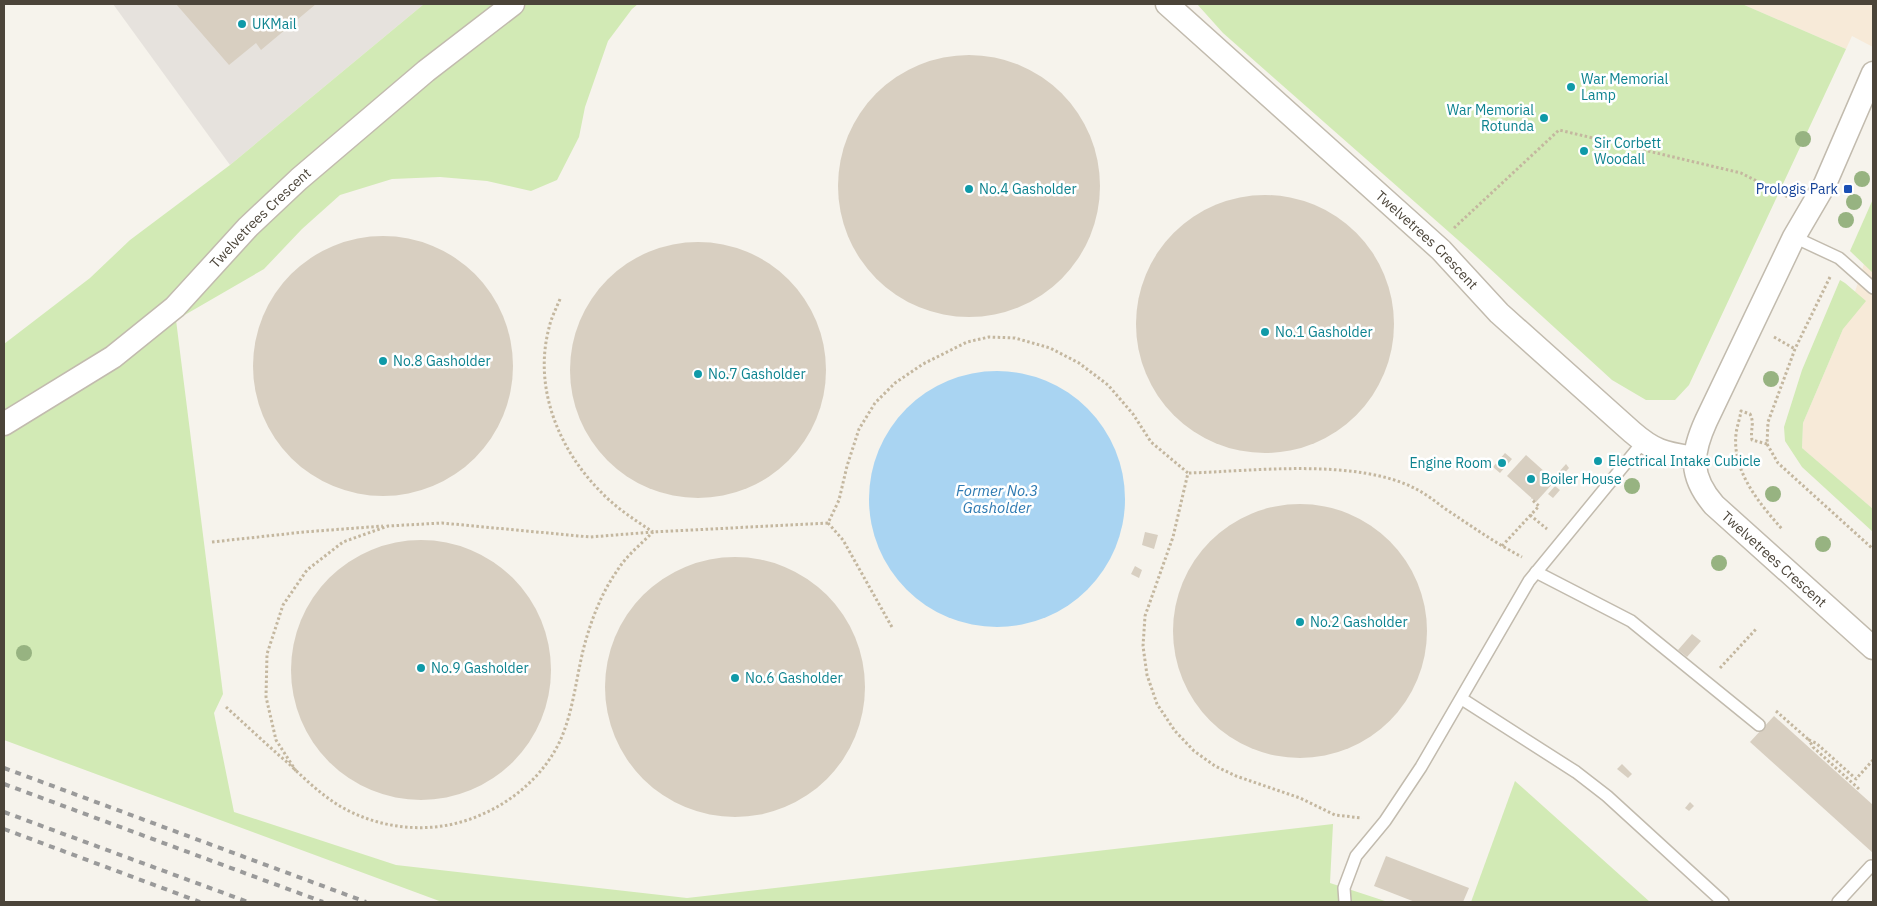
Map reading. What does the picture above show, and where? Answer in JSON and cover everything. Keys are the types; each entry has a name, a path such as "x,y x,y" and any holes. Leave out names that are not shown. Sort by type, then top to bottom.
{"street":[{"name":"Twelvetrees Crescent","path":"4,424 113,357 175,307 248,227 299,179 426,71 513,4"},
{"name":"Twelvetrees Crescent","path":"1167,4 1441,250 1499,313 1643,442 1659,451 1694,458"},
{"name":"Twelvetrees Crescent","path":"1873,73 1825,184 1794,237 1706,421 1695,449 1694,458 1694,466 1699,482 1714,505 1873,648"}],"lane":[{"path":"1794,237 1839,258 1873,288"},
{"path":"1345,902 1344,888 1356,856 1385,820 1421,767 1529,581 1643,442"},
{"path":"1538,570 1631,621 1759,725"},
{"path":"1462,699 1584,778 1723,902"},
{"path":"1838,902 1871,866"}],"path":[{"path":"1441,250 1449,233 1559,130 1741,173 1810,208"},
{"path":"1830,277 1795,349 1768,422 1767,444 1778,463 1873,549"},
{"path":"560,299 549,328 544,366 548,402 559,435 578,466 602,493 653,532"},
{"path":"828,523 839,500 846,466 859,429 875,404 896,383 923,364 967,342 990,337 1014,338 1050,348 1078,363 1108,386 1133,414 1151,442 1188,473 1303,468 1355,472 1394,479 1416,489 1538,570"},
{"path":"1780,340 1795,349"},
{"name":"Twelvetrees Crescent","path":"1767,444 1752,440 1751,435 1754,421 1750,414 1741,411 1736,434 1736,451 1741,467 1749,487 1763,508 1788,535"},
{"path":"1188,473 1173,537 1145,616 1144,646 1147,675 1157,704 1175,731 1194,751 1215,766 1236,776 1300,798 1335,815 1385,820"},
{"path":"1502,546 1539,506 1531,499"},
{"path":"1530,515 1548,529"},
{"path":"212,542 304,532 442,523 590,537 828,523"},
{"path":"828,523 842,540 893,629"},
{"path":"296,771 276,740 266,697 267,654 283,605 307,570 343,542 388,526"},
{"path":"226,707 320,793 347,810 377,822 412,828 443,827 472,819 499,807 524,788 545,765 559,743 570,715 585,642 600,600 618,570 653,532"},
{"path":"1707,683 1757,628"},
{"path":"1759,725 1773,709 1809,740 1816,743 1856,779 1873,760"},
{"path":"1809,740 1813,748 1859,789"}],"shaded area":[{"path":"113,4 424,4 230,165"},
{"path":"1742,4 1873,4 1873,47 1852,36 1846,49"},
{"path":"1873,236 1873,509 1802,448 1803,423 1843,329"}],"green space":[{"path":"424,4 638,4 632,9 608,41 585,107 579,137 557,180 531,191 487,181 440,177 392,179 340,195 302,229 264,269 176,320 223,694 214,713 234,812 396,865 687,898 1333,824 1330,883 1388,902 442,902 4,740 4,344 90,278 130,240 230,165"},
{"path":"1197,4 1742,4 1846,49 1689,385 1675,400 1646,400 1612,380 1466,247 1223,33"},
{"path":"1873,199 1873,273 1850,251"},
{"path":"1840,280 1866,301 1843,329 1803,423 1802,448 1873,509 1873,532 1802,467 1785,441 1784,427 1802,370"},
{"path":"1515,781 1650,902 1471,902"}],"water":[{"name":"Former No.3 Gasholder","path":"997,371 1034,377 1057,386 1078,400 1096,418 1115,450 1122,474 1125,499 1119,536 1110,559 1096,580 1078,598 1046,617 1022,624 997,627 960,621 937,612 916,598 898,580 879,548 872,524 869,499 875,462 884,439 898,418 916,400 948,381 972,374"}],"building":[{"name":"UKMail","path":"176,4 316,4 261,50 256,43 229,65"},
{"name":"No.4 Gasholder","path":"969,55 995,58 1019,65 1042,77 1070,103 1078,113 1090,136 1097,160 1100,186 1097,212 1090,236 1078,259 1052,287 1042,295 1019,307 995,314 969,317 943,314 919,307 896,295 868,269 860,259 848,236 841,212 838,186 841,160 848,136 860,113 886,85 896,77 919,65 943,58"},
{"name":"No.1 Gasholder","path":"1252,195 1278,195 1315,204 1337,216 1357,232 1373,252 1385,274 1392,299 1394,324 1392,349 1385,374 1373,396 1357,416 1337,432 1315,444 1278,453 1252,453 1215,444 1193,432 1173,416 1157,396 1145,374 1136,337 1136,311 1145,274 1157,252 1173,232 1193,216 1215,204"},
{"name":"No.8 Gasholder","path":"383,236 408,239 433,246 455,258 475,274 491,294 503,316 510,341 513,366 510,391 503,416 491,438 475,458 455,474 433,486 408,493 383,496 358,493 333,486 311,474 291,458 275,438 263,416 256,391 253,366 256,341 263,316 275,294 291,274 311,258 333,246 358,239"},
{"name":"No.7 Gasholder","path":"698,242 735,248 758,257 779,271 797,289 816,321 823,345 826,370 820,407 811,430 797,451 779,469 747,488 723,495 698,498 661,492 638,483 617,469 599,451 580,419 573,395 570,370 576,333 585,310 599,289 617,271 649,252 673,245"},
{"name":"Engine Room","path":"1505,453 1512,459 1500,473 1493,467"},
{"name":"Boiler House","path":"1526,455 1555,481 1536,502 1507,476"},
{"path":"1566,464 1569,468 1562,476 1558,473"},
{"path":"1555,486 1560,490 1553,498 1548,494"},
{"name":"No.2 Gasholder","path":"1288,504 1312,504 1349,513 1381,532 1399,550 1418,582 1425,606 1427,631 1425,656 1418,680 1399,712 1381,730 1349,749 1337,753 1312,758 1288,758 1251,749 1219,730 1201,712 1182,680 1178,668 1173,643 1173,619 1182,582 1201,550 1219,532 1251,513 1263,509"},
{"path":"1145,532 1158,535 1154,549 1142,545"},
{"name":"No.9 Gasholder","path":"421,540 446,543 471,550 493,562 513,578 529,598 541,620 548,645 551,670 548,695 541,720 529,742 513,762 493,778 471,790 446,797 421,800 396,797 371,790 349,778 329,762 313,742 301,720 294,695 291,670 294,645 301,620 313,598 329,578 349,562 371,550 396,543"},
{"name":"No.6 Gasholder","path":"722,557 748,557 773,562 796,572 818,586 836,604 850,626 860,649 865,674 865,700 860,725 850,748 836,770 818,788 796,802 773,812 748,817 722,817 697,812 674,802 652,788 634,770 620,748 610,725 605,700 605,674 610,649 620,626 634,604 652,586 674,572 697,562"},
{"path":"1135,566 1142,570 1139,578 1131,574"},
{"path":"1692,634 1701,641 1687,657 1678,650"},
{"path":"1774,716 1873,805 1873,853 1750,742"},
{"path":"1622,764 1632,774 1628,778 1617,769"},
{"path":"1690,802 1694,806 1689,811 1685,808"},
{"path":"1386,856 1469,888 1463,902 1415,902 1374,886"}],"railway":[{"path":"4,768 366,902"},
{"path":"4,784 323,902"},
{"path":"4,812 248,902"},
{"path":"4,829 200,902"}],"place":[{"name":"UKMail","path":"242,24"},
{"name":"War Memorial Lamp","path":"1571,87"},
{"name":"War Memorial Rotunda","path":"1544,118"},
{"name":"Sir Corbett Woodall","path":"1584,151"},
{"name":"No.4 Gasholder","path":"969,189"},
{"name":"Prologis Park","path":"1848,189"},
{"name":"No.1 Gasholder","path":"1265,332"},
{"name":"No.8 Gasholder","path":"383,361"},
{"name":"No.7 Gasholder","path":"698,374"},
{"name":"Electrical Intake Cubicle","path":"1598,461"},
{"name":"Engine Room","path":"1502,463"},
{"name":"Boiler House","path":"1531,479"},
{"name":"No.2 Gasholder","path":"1300,622"},
{"name":"No.9 Gasholder","path":"421,668"},
{"name":"No.6 Gasholder","path":"735,678"}]}
